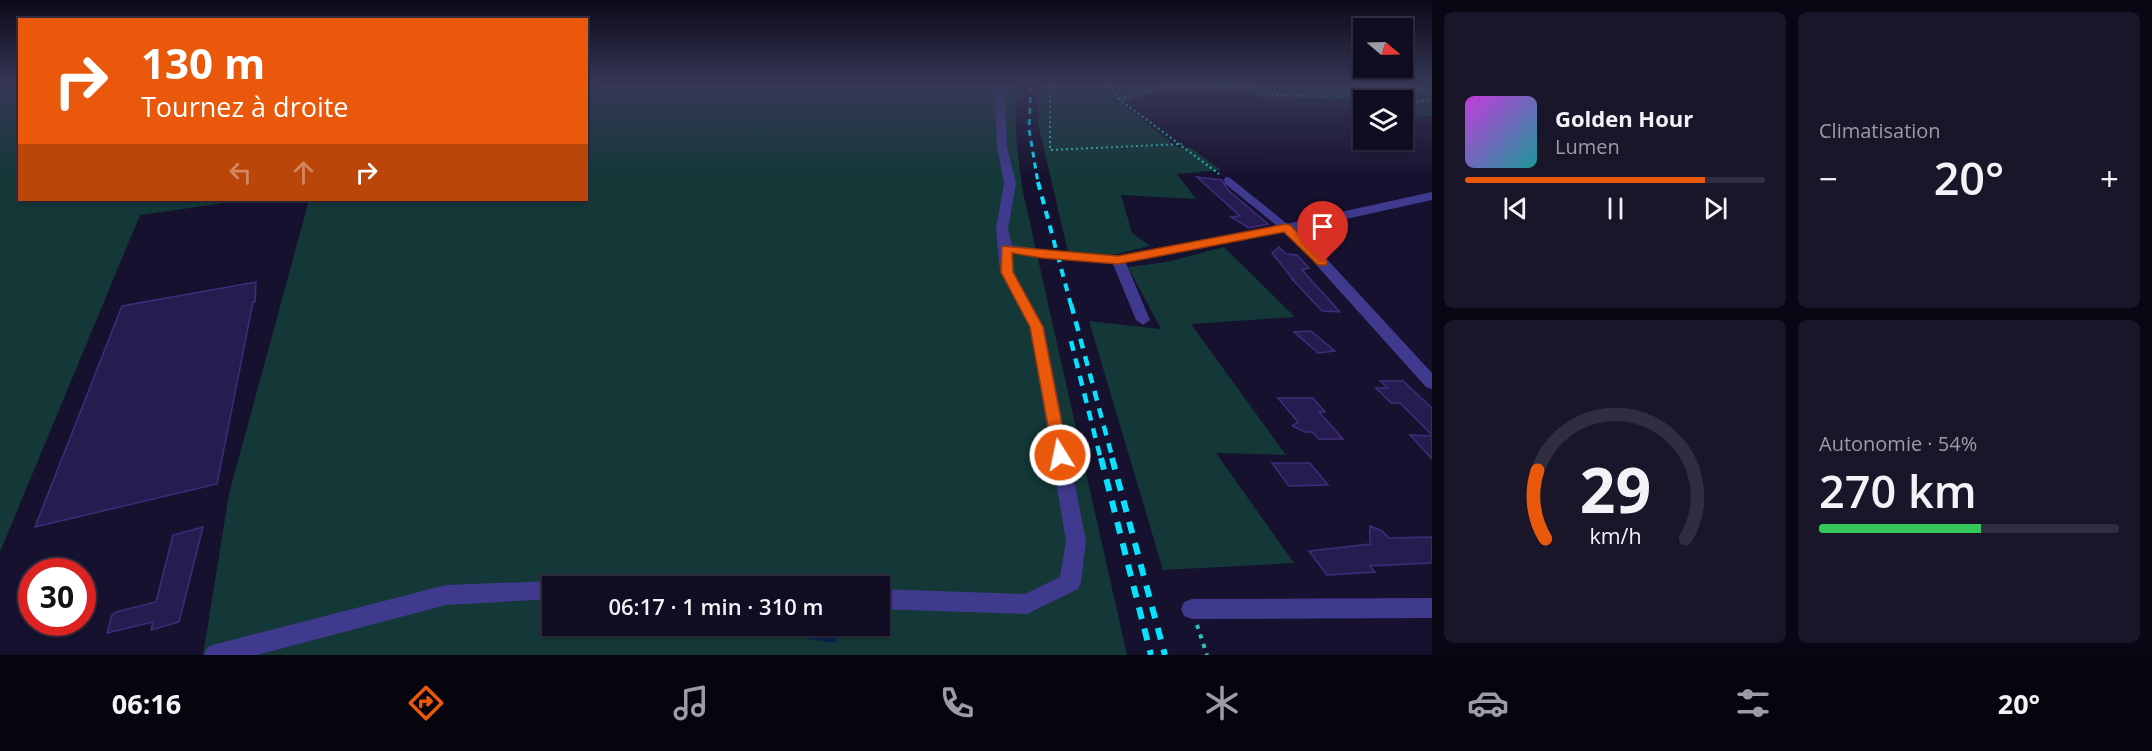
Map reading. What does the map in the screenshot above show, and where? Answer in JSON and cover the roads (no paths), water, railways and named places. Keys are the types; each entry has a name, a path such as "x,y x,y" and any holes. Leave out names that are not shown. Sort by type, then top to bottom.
{"street":[{"path":"890,599 1027,604 1070,582 1076,541 1037,327 1007,272 1006,248 1002,230 1010,183 1002,147 1001,117"},
{"path":"1006,248 1049,255 1118,260 1286,228 1432,196"},
{"path":"1286,228 1307,246 1432,383"},
{"path":"1118,260 1143,320"},
{"path":"216,655 446,595 542,590"},
{"path":"1192,609 1432,608"}],"lane":[{"path":"1227,180 1286,228"}],"water":[{"path":"797,636 836,636 835,643"}],"railway":[{"path":"1030,117 1029,129 1038,183"},
{"path":"1038,182 1071,305"},
{"path":"1071,304 1113,460"},
{"path":"1071,341 1101,460"},
{"path":"1101,458 1151,655"},
{"path":"1112,458 1165,655"}]}
